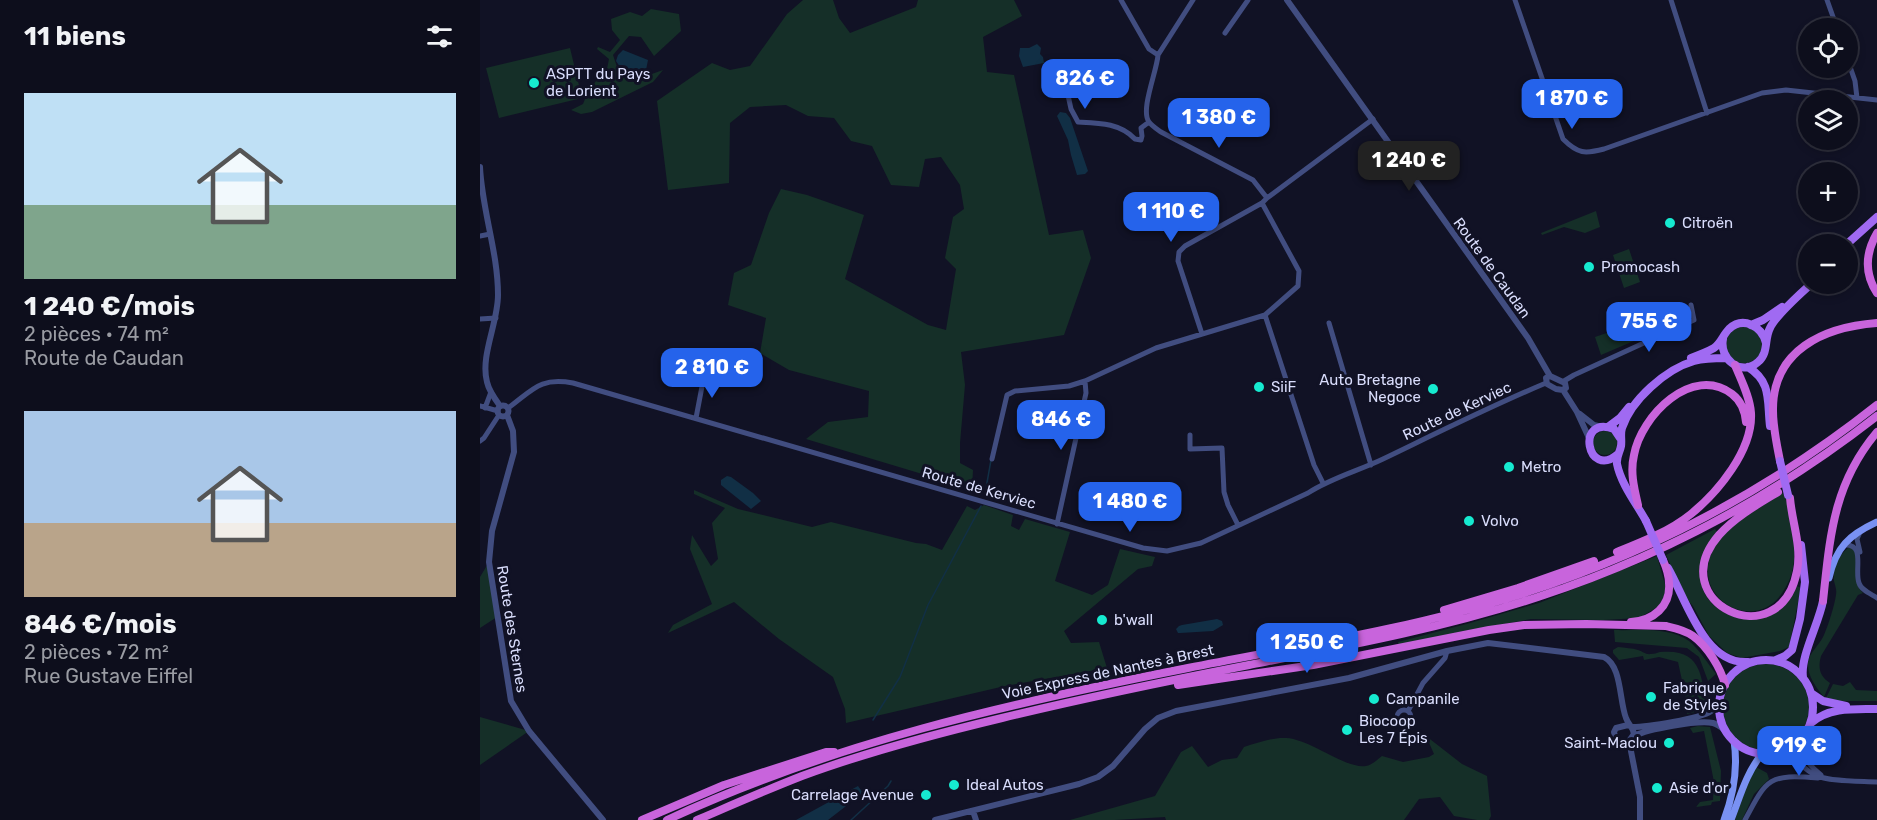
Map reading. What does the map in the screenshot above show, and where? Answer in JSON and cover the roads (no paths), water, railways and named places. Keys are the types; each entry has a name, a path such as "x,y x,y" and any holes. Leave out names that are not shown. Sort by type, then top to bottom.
{"highway":[{"path":"1877,232 1868,252 1868,260 1870,280 1877,293"},
{"path":"1780,462 1773,409 1778,381 1787,364 1809,341 1823,334 1850,326 1877,323"},
{"path":"1380,630 1393,623 1485,598 1570,570 1669,528 1692,513 1730,472 1748,434 1751,410 1735,365"},
{"path":"1638,505 1632,475 1633,462 1637,442 1647,423 1661,406 1689,389 1698,386 1717,387 1736,397 1742,405 1746,432 1728,470 1692,513"},
{"name":"Voie Express de Nantes à Brest","path":"667,820 754,784 843,752 940,724 1051,697 1380,630 1520,594 1631,552 1703,518 1780,474 1877,405"},
{"name":"Voie Express de Nantes à Brest","path":"697,820 802,776 888,749 1002,718 1401,634 1537,598 1676,542 1806,468 1877,416"},
{"path":"1824,601 1829,550 1839,498 1860,454 1877,432"},
{"path":"1789,497 1798,543 1797,572 1789,592 1775,608 1766,613 1741,616 1726,610 1712,598 1706,585 1704,567 1709,550 1720,533 1741,516 1797,480 1806,468"},
{"path":"1586,624 1635,622 1660,611 1669,592 1669,578 1663,560"},
{"path":"1121,692 1136,692 1313,665 1506,627 1539,623 1666,627 1683,631 1694,637 1708,652 1721,673 1725,685"},
{"path":"642,820 756,774 826,752 843,752"}],"main road":[{"path":"1858,237 1877,219"},
{"path":"1751,325 1779,310 1798,293"},
{"path":"1724,337 1722,348 1726,358 1735,365 1748,367 1756,364 1766,351 1770,327 1799,294"},
{"path":"1619,453 1610,459 1599,459 1589,449 1589,438 1593,432 1620,418 1658,376 1714,348 1735,325 1743,323 1760,330 1766,343"},
{"path":"1726,358 1702,359 1688,363 1660,379 1636,404 1622,428 1621,445 1616,460 1624,482 1638,505 1697,626 1708,641 1727,659 1737,662 1774,661 1785,657 1792,650 1805,582 1795,512 1771,430 1766,387 1763,379 1748,367"},
{"path":"1605,427 1616,432 1620,438"},
{"path":"1753,662 1734,673 1725,685 1719,700 1719,713 1725,730 1742,748 1762,754 1778,753 1794,746 1804,735 1813,713 1811,693 1804,678 1802,664 1822,611 1832,566 1842,545 1855,533 1877,522"},
{"path":"1774,661 1788,665 1804,678"},
{"path":"1811,693 1832,704 1877,708"},
{"path":"1810,723 1830,712 1877,708"},
{"path":"1727,818 1735,767 1734,741"},
{"path":"1727,818 1754,764 1762,754"}],"street":[{"path":"1122,0 1149,49 1158,55"},
{"path":"1193,0 1158,55 1146,114 1149,122 1161,132 1253,180 1267,198"},
{"path":"1225,33 1248,0"},
{"name":"Route de Caudan","path":"1287,0 1528,338 1550,380"},
{"path":"1515,0 1563,139 1579,151 1591,153 1604,149 1774,90 1798,91"},
{"path":"1671,0 1707,112"},
{"path":"1827,0 1833,18"},
{"path":"1070,81 1066,86 1071,109 1078,122 1108,123 1131,134 1135,139 1141,140 1141,128 1149,122"},
{"path":"1858,98 1877,100"},
{"path":"1202,334 1178,261 1179,252 1185,246 1262,203 1373,119"},
{"name":"Route des Sternes","path":"480,166 482,195 496,268 498,296 496,318 485,366 486,381 513,431 514,452 492,531 489,562 511,701 529,731 603,820"},
{"path":"992,459 1007,395 1014,391 1069,386 1085,381 1156,348 1265,315 1298,286 1299,271 1262,203"},
{"path":"480,236 490,234"},
{"path":"1550,380 1563,381 1694,320 1691,305"},
{"path":"1265,315 1314,465 1323,483"},
{"path":"480,319 496,318"},
{"path":"1329,322 1371,465"},
{"path":"696,418 704,376"},
{"path":"1550,380 1561,390 1577,412 1589,438"},
{"name":"Route de Kerviec","path":"480,441 502,411 542,383 554,381 573,383 1057,524 1143,548 1167,551 1201,543 1308,493 1323,483 1371,465 1550,380"},
{"path":"1057,524 1086,393 1085,381"},
{"path":"1561,390 1566,386 1563,381"},
{"path":"490,392 483,407 502,411"},
{"path":"1577,412 1594,425 1605,427"},
{"path":"1190,435 1190,449 1222,448 1224,492 1238,525"},
{"path":"1858,574 1861,555 1857,539 1865,527"},
{"path":"1842,545 1855,548 1858,555 1860,585 1877,598"},
{"path":"934,820 1079,784 1098,777 1113,766 1145,729 1158,718 1176,711 1349,678 1447,651 1488,643 1604,657 1610,660 1616,669 1626,720 1631,727 1640,797 1640,820"},
{"path":"1408,711 1423,683 1445,658 1447,651"},
{"path":"1719,700 1714,709 1702,715 1645,728 1620,726 1615,729 1614,737 1619,742 1649,730 1705,723 1725,730"},
{"path":"1620,726 1622,702"},
{"path":"1407,724 1400,723 1397,717 1401,711 1408,711"},
{"path":"1407,735 1407,724 1412,719 1408,711"},
{"path":"1804,735 1802,749 1804,756 1812,768 1825,778"},
{"path":"1778,753 1792,757 1815,775 1825,778"},
{"path":"1745,820 1760,792 1771,781 1782,778 1825,778 1877,782"},
{"path":"973,811 976,820"}],"water":[{"path":"1037,44 1041,48 1040,54 1044,63 1023,67 1019,56 1020,48 1029,48"},
{"path":"623,50 648,60 646,70 635,79 624,73 616,61"},
{"path":"1060,112 1066,113 1070,118 1088,171 1085,174 1077,175 1068,140 1057,116"},
{"path":"727,476 761,501 751,509 721,485 721,480"},
{"path":"1217,619 1222,621 1223,625 1213,631 1178,633 1176,629 1182,625"},
{"path":"858,786 863,793 828,820 796,820"}],"waterway":[{"path":"985,494 991,460"},
{"path":"873,720 900,677 928,605 981,506"},
{"path":"851,820 891,781"}],"place":[{"name":"ASPTT du Pays de Lorient","path":"534,83"},
{"name":"Citroën","path":"1670,223"},
{"name":"Promocash","path":"1589,267"},
{"name":"SiiF","path":"1259,387"},
{"name":"Auto Bretagne Negoce","path":"1433,389"},
{"name":"Metro","path":"1509,467"},
{"name":"Volvo","path":"1469,521"},
{"name":"b'wall","path":"1102,620"},
{"name":"Fabrique de Styles","path":"1651,697"},
{"name":"Campanile","path":"1374,699"},
{"name":"Biocoop Les 7 Épis","path":"1347,730"},
{"name":"Saint-Maclou","path":"1669,743"},
{"name":"Ideal Autos","path":"954,785"},
{"name":"Asie d'or","path":"1657,788"},
{"name":"Carrelage Avenue","path":"926,795"}]}
